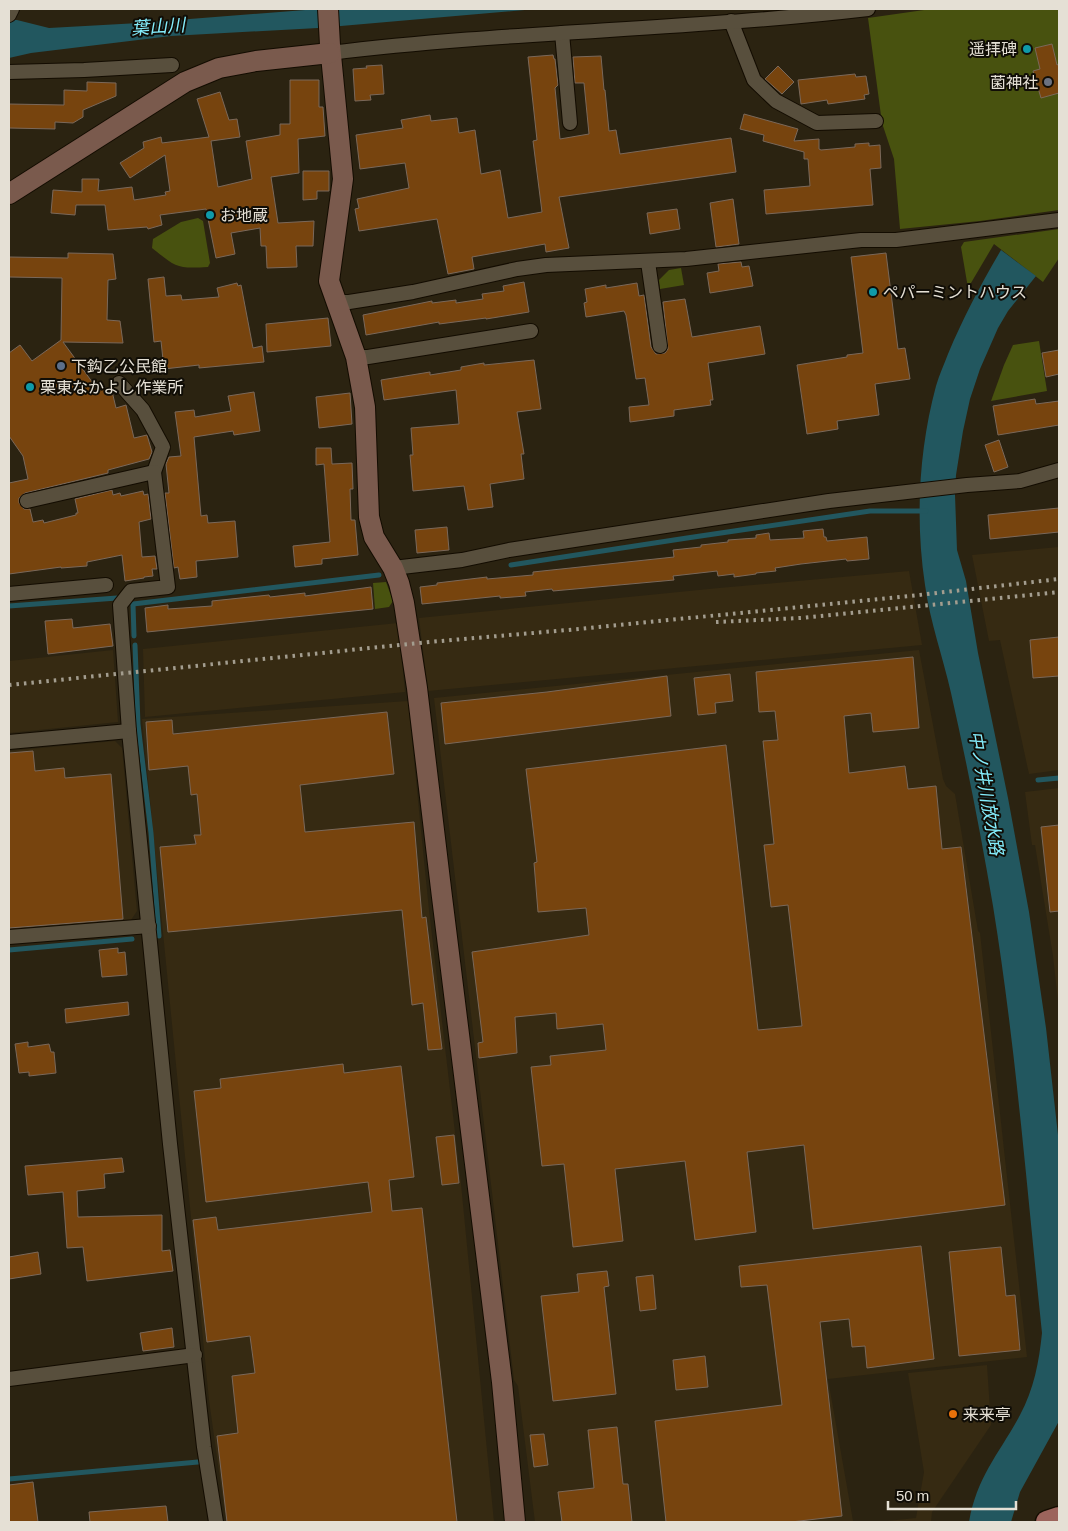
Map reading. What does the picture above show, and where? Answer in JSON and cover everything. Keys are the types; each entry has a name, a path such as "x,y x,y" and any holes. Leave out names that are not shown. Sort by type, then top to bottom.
{"main road":[{"path":"1047,1522 1059,1518"}],"street":[{"path":"9,15 12,9"},
{"path":"328,9 330,49 343,179 329,281 356,357 365,406 369,517 374,537 393,568 404,603 417,688 502,1382 515,1522"},
{"path":"9,194 185,82 219,68 330,49 731,21 868,9"},
{"path":"731,21 754,80 776,102 817,123 876,121"},
{"path":"562,33 570,123"},
{"path":"9,72 172,65"},
{"path":"336,302 349,302 413,292 517,269 554,264 686,260 861,240 896,240 1059,220"},
{"path":"648,262 660,346"},
{"path":"356,357 368,357 531,331"},
{"path":"119,383 143,410 163,447 154,472 168,587 131,591 120,605 129,731 170,1148 204,1447 216,1522"},
{"path":"393,568 462,560 509,550 830,501 967,485 1020,481 1059,470"},
{"path":"27,501 154,472"},
{"path":"9,594 106,584"},
{"path":"9,742 129,731"},
{"path":"9,937 149,926"},
{"path":"9,1379 194,1355"}],"shaded area":[{"path":"1059,547 1059,770 1029,774 1000,640 989,641 972,555"},
{"path":"909,571 922,645 428,691 419,618"},
{"path":"398,623 405,692 145,717 143,649"},
{"path":"113,650 118,722 9,733 9,661"},
{"path":"919,650 943,779 946,786 955,794 978,931 980,933 1027,1357 828,1379 853,1521 535,1522 518,1386 514,1380 434,698"},
{"path":"408,701 429,910 461,1184 494,1522 226,1522 209,1400 142,719"},
{"path":"115,741 122,748 137,911 131,920 9,931 9,751"},
{"path":"1059,788 1059,1010 1053,956 1035,845 1032,845 1025,792"},
{"path":"987,1365 991,1425 932,1512 931,1522 877,1522 916,1518 924,1472 908,1373"}],"green space":[{"path":"931,9 1059,9 1059,210 980,221 900,229 894,159 882,123 868,18"},
{"path":"198,218 203,221 210,263 208,267 189,268 177,265 152,248 153,239 181,222"},
{"path":"1059,229 1059,258 1043,282 994,244 968,288 961,247 964,242"},
{"path":"681,268 684,285 660,289 659,280 669,270"},
{"path":"1039,341 1047,391 991,401 1013,345"},
{"path":"386,582 393,601 389,607 375,609 373,583"}],"water":[{"name":"葉山川","path":"318,9 536,9 318,28 171,36 31,53 9,58 9,20 17,20 49,28"},
{"name":"中ノ井川放水路","path":"1001,250 1036,276 1008,311 998,328 980,369 970,399 956,475 957,550 966,581 978,653 1008,798 1029,912 1046,1028 1059,1144 1059,1421 1020,1492 1011,1522 969,1522 977,1491 983,1478 1020,1415 1029,1395 1037,1365 1042,1333 1015,1066 1001,959 968,773 951,693 927,599 920,535 920,484 930,410 937,382 966,314"}],"building":[{"name":"菌神社","path":"1052,44 1057,65 1059,64 1059,93 1041,98 1033,71 1040,69 1035,48"},
{"path":"553,55 558,85 555,88 560,139 589,134 584,83 575,83 573,57 601,56 609,131 616,130 620,154 731,138 736,172 559,197 569,248 546,252 545,244 472,257 474,269 448,274 437,219 359,231 355,209 359,208 357,199 409,188 405,163 360,169 356,135 403,128 401,120 430,115 431,121 457,118 459,133 475,130 481,174 500,170 508,218 542,212 533,141 537,140 528,57"},
{"path":"382,65 384,94 370,95 371,100 355,101 353,69"},
{"path":"778,66 794,82 782,94 765,79"},
{"path":"855,74 856,77 866,76 869,94 864,95 865,99 828,104 827,100 801,104 798,80"},
{"path":"290,80 319,80 319,107 323,107 325,136 298,139 299,173 271,177 278,223 314,221 313,246 296,246 297,267 267,268 266,246 261,246 260,228 231,233 235,254 216,258 206,209 160,215 162,225 148,229 147,227 108,230 105,205 76,205 75,215 51,213 53,190 82,192 82,179 99,179 98,191 132,187 134,200 166,195 165,192 170,191 165,155 130,178 120,163 144,148 143,142 161,137 162,143 209,137 197,99 220,92 229,120 237,119 240,137 211,141 218,187 252,179 246,141 280,135 280,124 290,124"},
{"path":"87,82 116,83 116,96 83,110 83,117 73,123 55,122 55,129 9,128 9,104 64,105 64,90 87,91"},
{"path":"744,114 798,129 794,141 819,139 819,149 821,150 855,147 855,144 869,143 869,146 880,145 881,168 870,169 873,205 766,214 764,190 810,186 808,159 804,159 804,152 763,141 764,135 740,129"},
{"path":"303,171 329,171 329,191 317,191 317,199 303,200"},
{"path":"733,199 739,244 716,247 710,203"},
{"path":"677,209 680,229 650,234 647,213"},
{"path":"68,253 113,254 116,279 108,280 107,320 120,321 123,343 63,342 98,390 111,387 116,408 126,405 134,438 147,435 152,452 149,459 108,470 108,473 25,493 19,498 19,503 24,509 30,509 33,522 43,520 44,523 76,515 78,513 75,499 112,490 113,495 120,493 121,496 143,491 144,495 148,494 151,519 139,522 142,557 155,556 157,569 152,569 153,576 125,581 122,555 87,562 87,566 61,567 9,574 9,483 28,479 23,456 9,436 9,353 20,345 32,361 61,340 62,278 9,277 9,257 68,258"},
{"path":"886,253 898,349 905,348 910,379 875,384 879,415 837,421 838,429 807,434 797,365 863,353 851,257"},
{"path":"741,262 742,267 749,266 753,286 710,293 707,273 719,271 718,264"},
{"path":"164,277 166,296 181,295 182,300 219,297 217,288 237,283 238,286 241,285 253,348 262,346 264,362 199,368 199,365 164,369 161,341 154,342 148,279"},
{"path":"524,282 529,312 486,319 439,324 439,322 366,335 363,315 432,301 432,303 456,300 456,303 483,299 482,294 504,291 503,286"},
{"path":"637,283 639,296 644,295 651,347 656,354 665,353 668,349 663,302 685,299 692,337 760,326 765,354 708,363 713,400 710,400 711,405 674,410 674,416 630,422 629,407 649,405 645,378 636,379 626,315 624,311 586,317 584,303 587,302 585,289 606,285 606,288"},
{"path":"328,318 331,346 267,352 266,324"},
{"path":"1059,350 1059,374 1046,377 1042,353"},
{"path":"534,360 541,409 517,412 524,454 521,454 524,479 490,484 493,507 468,510 464,486 413,491 410,455 413,455 411,428 459,424 456,390 384,400 381,380 430,372 430,375 461,370 461,367 484,363 484,365"},
{"path":"254,392 260,431 234,435 233,431 194,437 201,516 207,515 208,523 235,521 238,557 196,561 197,577 180,579 178,567 174,568 165,493 169,493 166,464 169,457 181,456 175,412 194,410 195,417 231,411 228,396"},
{"path":"350,393 352,424 319,428 316,397"},
{"path":"1035,399 1036,404 1059,401 1059,425 998,435 993,406"},
{"path":"999,440 1008,467 994,472 985,445"},
{"path":"316,448 331,448 332,464 352,463 353,489 350,489 351,520 355,520 358,555 322,559 322,564 295,567 293,546 330,542 324,464 316,465"},
{"path":"1059,508 1059,532 990,539 988,515"},
{"path":"447,527 449,550 417,553 415,530"},
{"path":"823,529 824,537 826,537 827,541 867,537 869,559 847,561 846,559 801,564 775,568 776,571 734,577 734,574 718,576 717,571 673,576 674,580 553,591 552,589 525,592 526,596 500,598 500,596 422,604 420,587 437,585 437,583 487,577 487,579 533,575 533,572 674,557 673,550 701,547 701,545 728,542 728,540 756,538 756,535 769,533 770,540 804,538 803,531"},
{"path":"371,587 373,609 147,632 145,608 168,605 168,609 212,606 212,601 305,593 305,596"},
{"path":"72,619 73,628 110,624 113,646 48,654 45,621"},
{"path":"1059,637 1059,676 1033,678 1030,640"},
{"path":"913,657 919,728 873,732 871,713 844,716 849,773 905,766 908,789 936,786 942,849 961,847 1005,1205 813,1229 804,1145 747,1152 756,1232 695,1240 685,1161 615,1169 623,1241 573,1247 564,1164 542,1166 531,1067 551,1065 550,1056 606,1050 603,1024 557,1029 556,1013 515,1017 517,1053 479,1058 478,1043 483,1042 472,952 589,935 586,908 538,912 534,863 537,862 526,769 726,745 758,1030 802,1026 788,905 771,907 764,845 774,844 763,741 778,740 775,711 759,712 756,672"},
{"path":"730,674 733,701 715,703 716,713 698,715 694,678"},
{"path":"667,676 671,716 445,744 441,703 547,692"},
{"path":"387,712 394,774 300,785 305,832 414,822 422,918 426,917 442,1049 428,1050 423,1003 412,1005 402,910 168,932 160,847 196,844 194,835 201,835 197,794 191,795 188,766 149,770 146,722 172,720 173,734"},
{"path":"33,751 35,771 64,768 65,778 111,774 123,919 9,928 9,753"},
{"path":"1059,825 1059,911 1050,912 1041,827"},
{"path":"118,948 118,953 125,952 127,975 102,977 99,950"},
{"path":"128,1002 129,1015 66,1023 65,1009"},
{"path":"28,1042 28,1047 49,1044 51,1052 54,1052 56,1073 29,1076 29,1072 19,1073 15,1044"},
{"path":"343,1064 344,1073 401,1066 414,1177 389,1180 392,1211 422,1208 457,1522 227,1522 217,1436 238,1433 232,1376 255,1373 250,1336 207,1342 193,1220 216,1217 218,1230 372,1212 368,1182 206,1202 194,1091 221,1088 220,1079"},
{"path":"454,1135 459,1183 442,1185 436,1137"},
{"path":"122,1158 124,1172 104,1174 105,1188 77,1191 78,1217 162,1215 162,1251 170,1250 173,1271 87,1281 83,1247 67,1248 63,1192 28,1195 25,1166"},
{"path":"921,1246 934,1359 867,1368 865,1346 852,1347 849,1319 820,1322 842,1516 791,1522 666,1522 655,1421 782,1405 767,1285 741,1287 739,1266"},
{"path":"1001,1247 1006,1296 1015,1295 1020,1350 959,1356 949,1252"},
{"path":"38,1252 41,1274 9,1279 9,1257"},
{"path":"607,1271 609,1286 604,1287 616,1394 553,1401 541,1296 579,1292 577,1274"},
{"path":"653,1275 656,1309 640,1311 636,1277"},
{"path":"172,1328 174,1347 143,1351 140,1333"},
{"path":"705,1356 708,1387 676,1390 673,1360"},
{"path":"617,1427 623,1484 628,1484 632,1522 562,1522 558,1492 594,1488 588,1430"},
{"path":"544,1434 548,1465 534,1467 530,1435"},
{"path":"33,1482 38,1522 9,1522 9,1485"},
{"path":"166,1506 168,1522 90,1522 89,1512"}],"waterway":[{"path":"511,565 870,511 926,511"},
{"path":"134,636 133,604 379,575"},
{"path":"9,606 117,598 122,600"},
{"path":"135,645 138,724 151,833 159,936"},
{"path":"1038,780 1059,778"},
{"path":"9,950 132,939"},
{"path":"9,1479 198,1462"}],"railway":[{"path":"9,685 429,642 910,596 1059,579"},
{"path":"716,622 801,618 1059,592"}],"place":[{"name":"遥拝碑","path":"1027,49"},
{"name":"菌神社","path":"1048,82"},
{"name":"お地蔵","path":"210,215"},
{"name":"ペパーミントハウス","path":"873,292"},
{"name":"下鈎乙公民館","path":"61,366"},
{"name":"栗東なかよし作業所","path":"30,387"},
{"name":"来来亭","path":"953,1414"}]}
